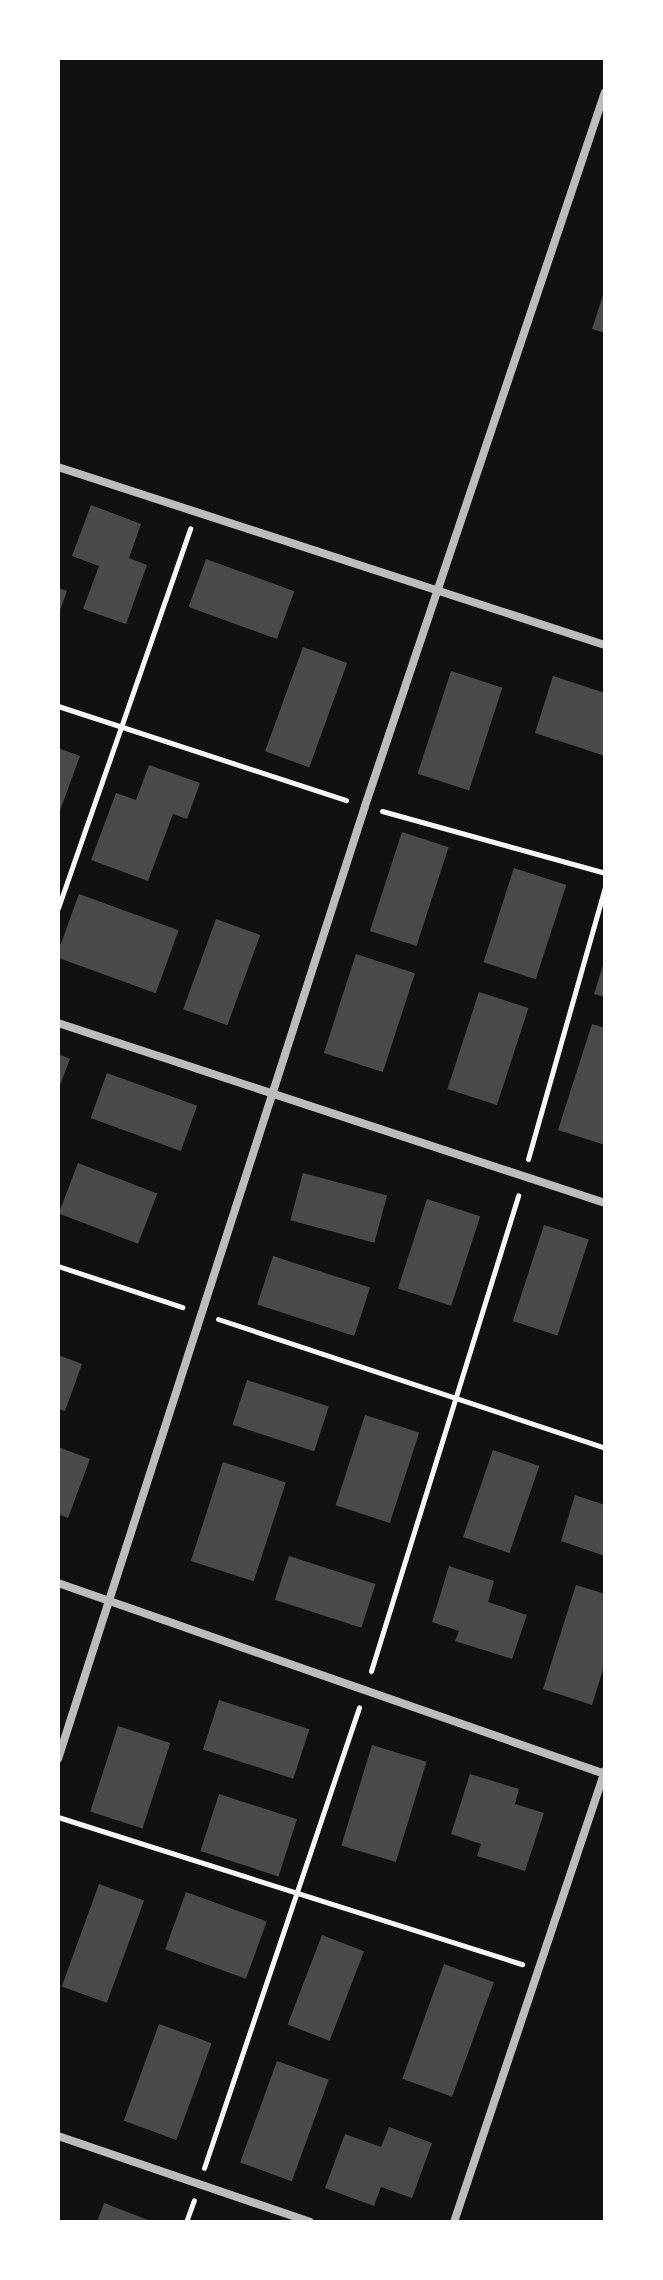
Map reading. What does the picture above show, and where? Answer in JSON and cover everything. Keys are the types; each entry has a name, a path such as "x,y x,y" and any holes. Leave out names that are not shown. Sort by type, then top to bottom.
{"street":[{"path":"58,1759 112,1601 271,1093 365,806 605,92"},
{"path":"58,467 605,645"},
{"path":"58,1023 605,1203"},
{"path":"58,1583 605,1773 454,2222"},
{"path":"58,2136 310,2222"}],"path":[{"path":"58,908 195,514"},
{"path":"58,706 119,729 365,806 605,873"},
{"path":"186,2222 459,1399 605,886"},
{"path":"58,1266 605,1448"},
{"path":"58,1817 539,1969"}],"building":[{"path":"605,292 605,333 592,329"},
{"path":"91,505 141,524 129,558 147,565 126,624 83,609 99,566 72,556"},
{"path":"206,559 294,591 277,639 189,607"},
{"path":"58,588 67,591 58,616"},
{"path":"303,647 347,663 309,767 265,751"},
{"path":"451,671 502,688 469,790 418,774"},
{"path":"553,676 605,693 605,756 535,733"},
{"path":"58,748 80,756 58,816"},
{"path":"149,765 200,783 187,819 173,814 148,881 91,860 116,793 136,800"},
{"path":"402,832 449,847 416,946 370,931"},
{"path":"514,868 566,885 536,979 483,962"},
{"path":"79,894 179,930 156,993 58,958"},
{"path":"216,919 260,935 227,1025 183,1009"},
{"path":"356,954 415,973 383,1072 324,1053"},
{"path":"605,962 605,997 594,994"},
{"path":"479,992 528,1008 497,1105 447,1089"},
{"path":"592,1024 605,1028 605,1145 558,1130"},
{"path":"58,1054 70,1059 58,1090"},
{"path":"107,1073 197,1106 181,1151 91,1118"},
{"path":"78,1163 157,1193 138,1244 59,1213"},
{"path":"303,1173 387,1196 374,1243 290,1220"},
{"path":"427,1199 480,1216 451,1306 398,1288"},
{"path":"544,1225 589,1240 557,1336 513,1321"},
{"path":"273,1256 370,1288 354,1336 257,1305"},
{"path":"58,1355 82,1364 65,1411 58,1409"},
{"path":"247,1380 329,1407 314,1451 232,1425"},
{"path":"365,1415 419,1433 390,1523 336,1505"},
{"path":"58,1447 90,1459 68,1518 58,1514"},
{"path":"493,1450 539,1466 509,1553 463,1537"},
{"path":"223,1462 286,1482 254,1581 191,1561"},
{"path":"575,1495 605,1505 605,1556 561,1541"},
{"path":"289,1556 376,1584 361,1628 275,1600"},
{"path":"449,1566 494,1581 488,1602 527,1615 512,1659 455,1641 459,1631 432,1622"},
{"path":"576,1585 605,1594 605,1663 592,1705 543,1689"},
{"path":"219,1700 309,1729 293,1779 203,1749"},
{"path":"118,1726 170,1743 142,1829 90,1812"},
{"path":"372,1745 427,1762 396,1862 341,1845"},
{"path":"470,1774 519,1789 515,1804 544,1813 525,1871 477,1856 481,1844 451,1834"},
{"path":"219,1794 297,1819 278,1876 200,1851"},
{"path":"99,1884 144,1900 107,2003 62,1986"},
{"path":"186,1892 267,1921 246,1979 165,1949"},
{"path":"322,1935 364,1951 330,2041 288,2025"},
{"path":"444,1964 494,1982 452,2097 402,2079"},
{"path":"159,2024 212,2043 176,2140 124,2121"},
{"path":"277,2061 329,2080 292,2181 240,2162"},
{"path":"389,2127 432,2143 412,2198 381,2187 374,2206 325,2188 345,2134 381,2147"},
{"path":"104,2203 153,2222 97,2222"}]}
